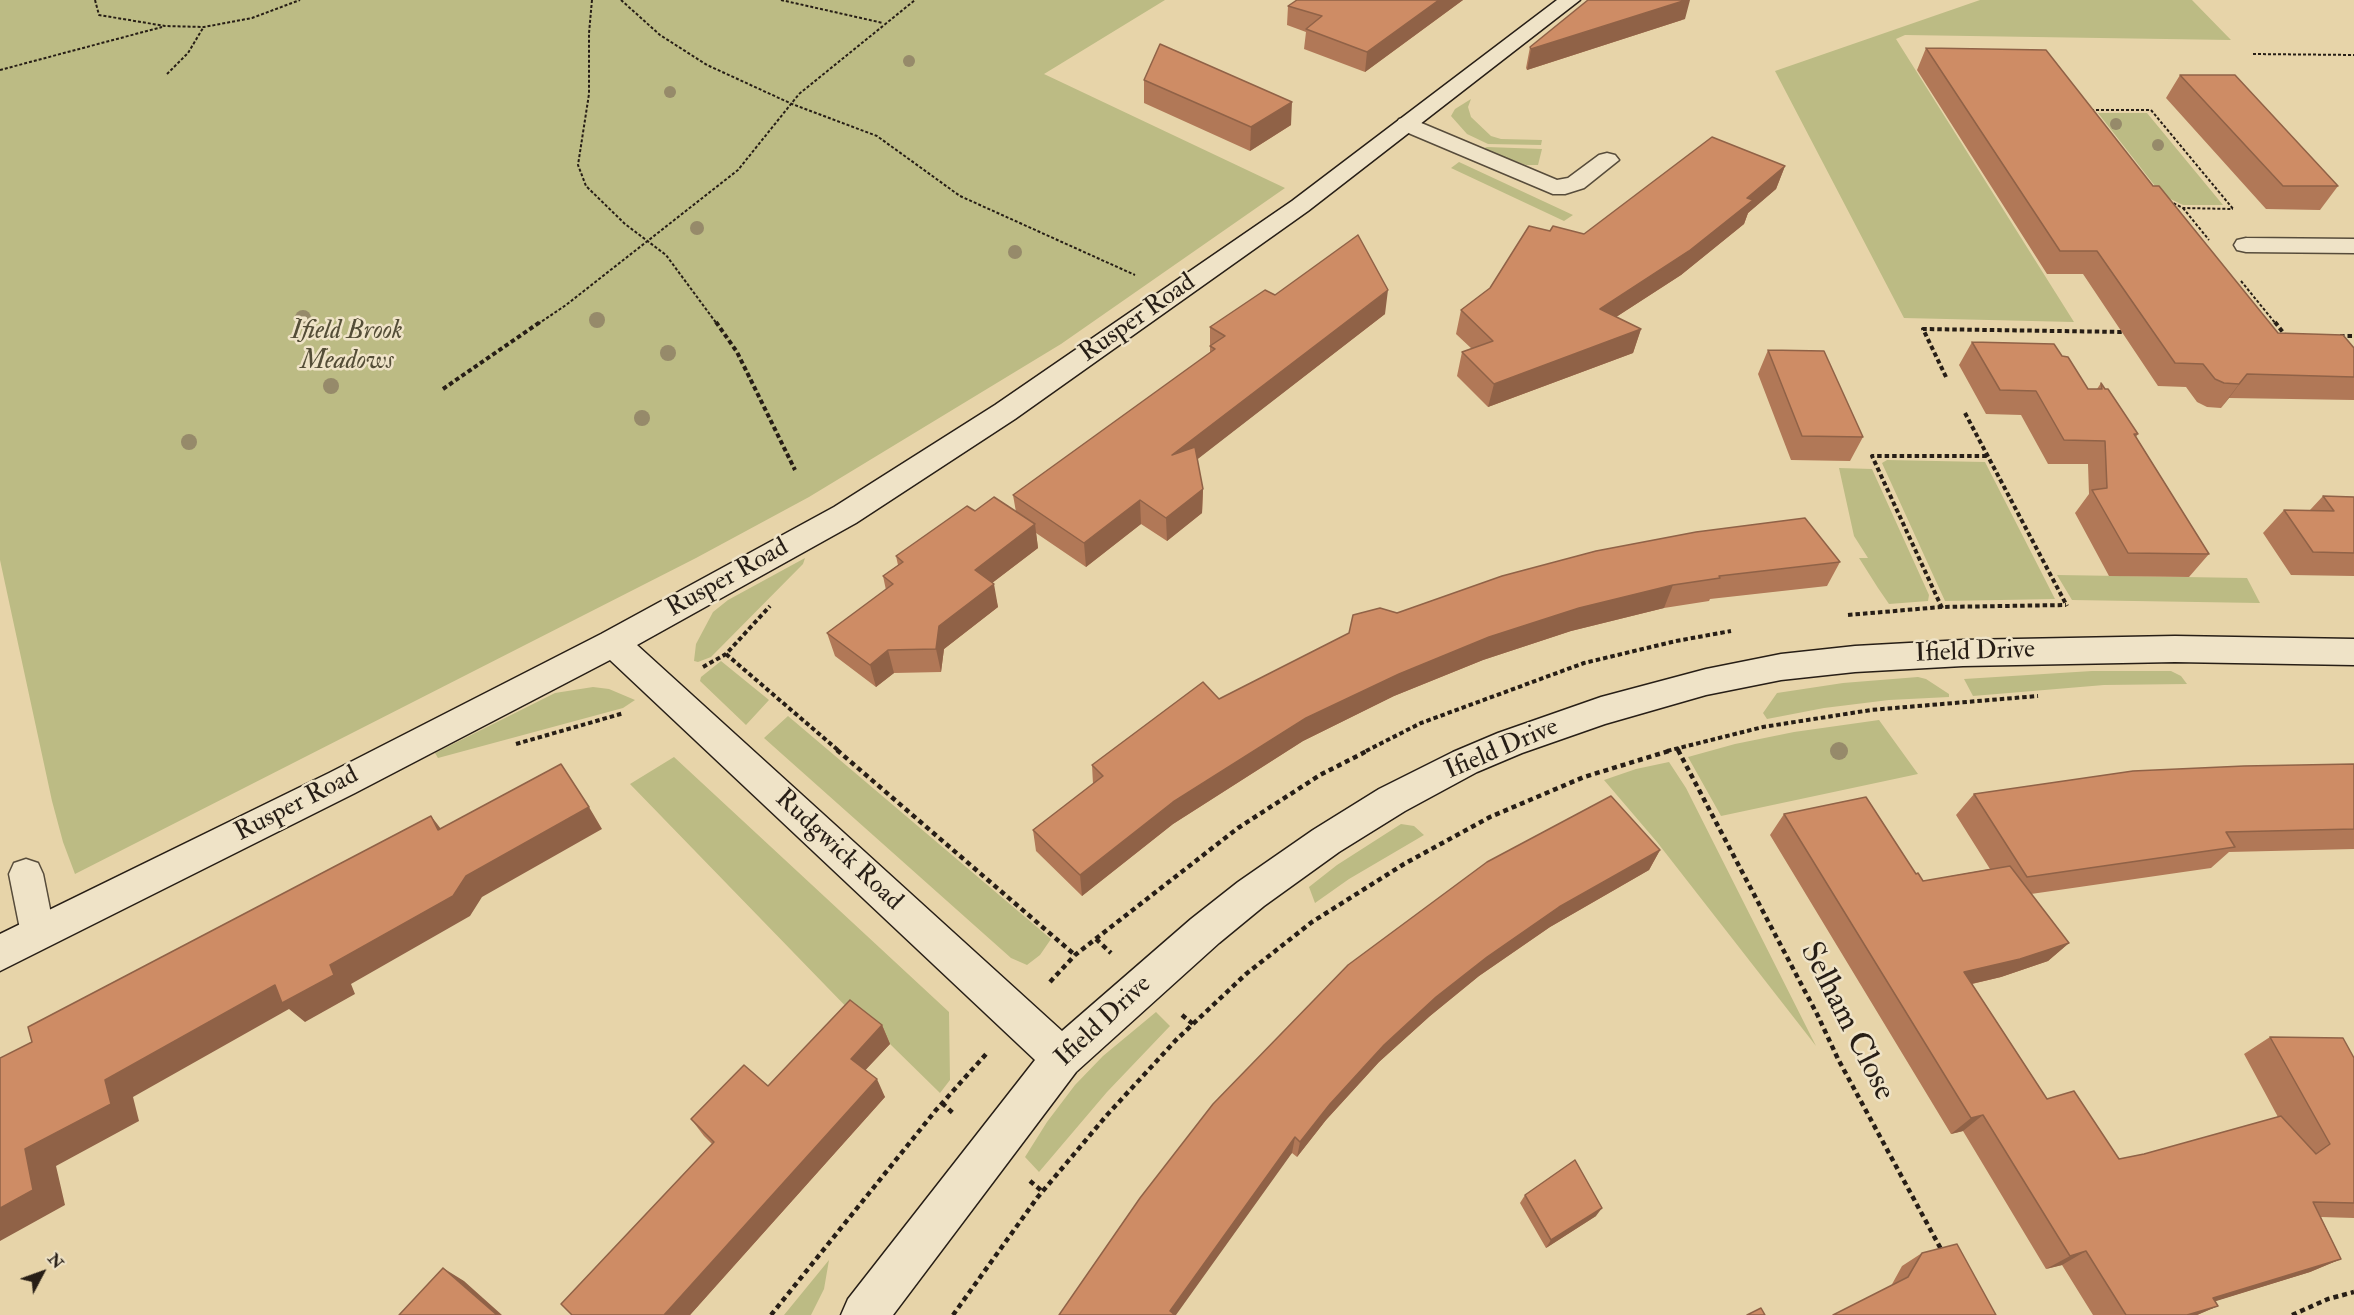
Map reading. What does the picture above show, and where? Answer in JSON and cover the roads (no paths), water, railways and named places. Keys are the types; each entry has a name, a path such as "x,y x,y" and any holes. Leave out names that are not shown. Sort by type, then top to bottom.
{"street":[{"name":"Rusper Road","path":"0,953 332,788 613,644 845,515 1005,412 1300,206 1570,0"},
{"path":"1407,124 1553,187 1564,187 1576,183 1607,160"},
{"path":"2255,246 2354,246"},
{"name":"Rudgwick Road","path":"613,644 1062,1058"},
{"name":"Ifield Drive","path":"864,1315 1062,1058 1204,931 1251,894 1326,841 1392,800 1466,762 1510,743 1601,711 1706,682 1781,667 1855,659 1963,653 2175,649 2354,652"}],"lane":[{"path":"26,874 38,934"}],"park label":[{"name":"Ifield Brook Meadows","path":"347,347"}]}
